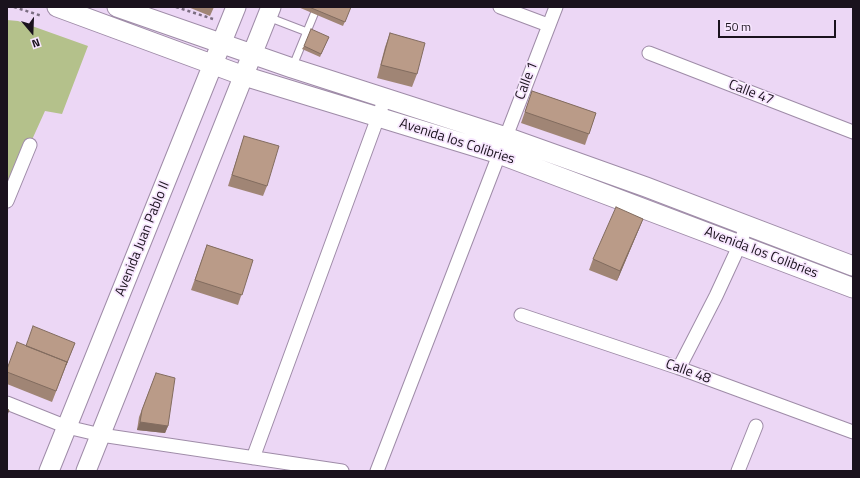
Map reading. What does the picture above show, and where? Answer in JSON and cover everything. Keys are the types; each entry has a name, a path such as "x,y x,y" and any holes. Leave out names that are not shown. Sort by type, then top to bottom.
{"street":[{"name":"Avenida los Colibries","path":"57,7 244,76 499,154 743,235 853,266"},
{"name":"Avenida los Colibries","path":"117,7 222,42 252,55 506,137 646,187 853,288"},
{"name":"Avenida Juan Pablo II","path":"50,471 236,7"},
{"path":"500,7 548,25"},
{"name":"Calle 1","path":"377,471 556,7"},
{"path":"86,471 269,12"},
{"name":"Calle 47","path":"648,53 853,132"},
{"path":"253,458 385,98"},
{"path":"7,201 30,145"},
{"path":"679,368 743,235"},
{"name":"Calle 48","path":"522,315 679,368 853,432"},
{"path":"7,403 67,427 101,435 342,471"},
{"path":"738,471 756,426"}],"lane":[{"path":"292,68 317,7"},
{"path":"269,12 307,32"}],"path":[{"path":"176,7 229,24"}],"green space":[{"path":"7,20 18,21 88,46 62,114 45,111 7,195"}],"building":[{"path":"309,7 351,7 345,22"},
{"path":"311,29 329,37 321,54 304,46"},
{"path":"390,33 425,43 417,74 381,65"},
{"path":"532,91 596,113 589,134 525,112"},
{"path":"244,136 279,146 267,186 232,175"},
{"path":"616,207 643,219 620,271 593,259"},
{"path":"207,245 253,260 242,295 195,280"},
{"path":"33,326 75,343 66,365 67,362 26,346"},
{"path":"17,342 67,362 56,391 7,372"},
{"path":"156,373 175,378 168,426 140,422 142,410"}]}
